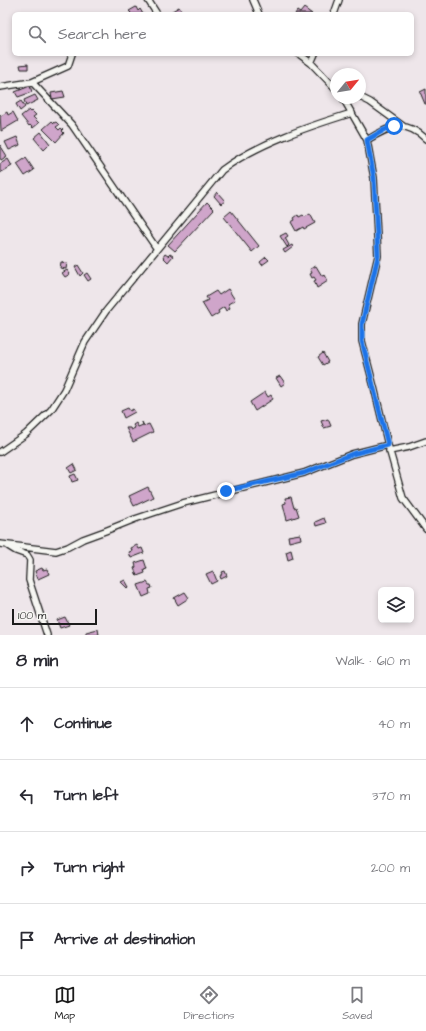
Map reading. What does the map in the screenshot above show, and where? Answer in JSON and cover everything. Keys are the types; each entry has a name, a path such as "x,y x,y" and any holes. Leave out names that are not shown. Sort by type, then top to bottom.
{"street":[{"path":"148,0 155,12"},
{"path":"253,0 258,12"},
{"path":"335,12 339,0"},
{"path":"0,87 32,82 68,66 71,56"},
{"path":"302,56 330,82"},
{"path":"311,63 314,56"},
{"path":"32,82 72,125 157,249"},
{"path":"366,100 403,127"},
{"path":"347,104 367,140 374,178 378,256 362,324 362,341 388,448 403,498 426,529"},
{"path":"0,452 26,434 51,410 64,390 85,342 92,330 222,170 231,163 262,147 313,125 352,113"},
{"path":"367,140 394,126 416,131 426,138"},
{"path":"3,545 56,551 68,547 83,539 183,502 304,473 352,454 388,448 409,447 426,441"},
{"path":"3,545 27,555 30,560 29,580 47,635"}],"building":[{"path":"136,7 138,11 140,9 142,12 130,12 129,11"},
{"path":"179,7 181,10 178,12 170,12"},
{"path":"304,8 309,12 301,12"},
{"path":"28,64 28,69 21,69 20,65"},
{"path":"30,86 32,92 18,97 15,92"},
{"path":"426,89 426,104 425,104 420,92"},
{"path":"63,91 65,97 52,99 51,93"},
{"path":"35,95 38,100 26,106 24,100"},
{"path":"21,101 25,107 20,111 16,104"},
{"path":"29,110 36,115 33,117 39,123 33,128 30,125 29,126 21,116"},
{"path":"7,112 8,115 13,112 18,121 1,131 0,114 1,116"},
{"path":"52,121 59,125 56,127 59,130 61,128 64,133 56,142 43,129"},
{"path":"41,132 50,144 44,150 34,138"},
{"path":"17,137 20,145 9,150 5,142"},
{"path":"0,145 7,156 1,160 0,158"},
{"path":"26,158 34,170 25,176 17,164"},
{"path":"8,159 12,166 0,173 0,164"},
{"path":"217,192 225,201 221,204 214,196"},
{"path":"207,202 214,209 175,251 168,245"},
{"path":"231,211 259,246 252,252 224,217"},
{"path":"310,214 315,223 304,229 303,227 296,231 291,222 295,220 294,218 298,215 299,217 303,215 305,217"},
{"path":"286,233 288,236 285,238 289,245 287,247 280,236"},
{"path":"292,245 293,247 285,253 283,250"},
{"path":"165,254 168,256 170,254 173,256 168,262 163,257"},
{"path":"266,257 269,260 262,265 260,262"},
{"path":"61,262 67,263 66,269 60,268"},
{"path":"78,265 83,273 80,276 75,267"},
{"path":"316,266 322,276 325,275 328,281 317,288 314,281 316,280 314,277 312,278 310,274 312,273 310,269"},
{"path":"67,270 70,274 65,277 62,273"},
{"path":"87,273 91,279 88,281 84,275"},
{"path":"228,289 235,300 228,304 230,308 226,311 224,307 218,311 219,313 211,318 202,303 208,300 206,297 216,291 219,295"},
{"path":"323,353 328,362 323,365 318,357"},
{"path":"280,376 285,383 281,386 276,378"},
{"path":"265,392 268,397 271,395 273,399 255,411 250,402"},
{"path":"128,408 130,411 133,409 135,412 124,418 121,411"},
{"path":"328,419 331,426 324,428 321,421"},
{"path":"142,422 144,426 149,424 153,432 133,442 126,428 130,428 131,430 135,428 133,425 136,423 138,427 143,425"},
{"path":"74,464 77,470 71,473 68,468"},
{"path":"75,474 78,480 72,482 70,476"},
{"path":"148,487 153,497 134,506 129,496"},
{"path":"291,497 294,508 296,507 299,516 287,520 283,504 286,503 285,498"},
{"path":"324,518 326,523 316,526 315,522"},
{"path":"300,534 301,539 289,542 288,536"},
{"path":"137,545 139,549 142,548 144,553 131,558 129,552 132,551 131,548"},
{"path":"291,550 293,558 288,560 286,552"},
{"path":"144,560 147,569 144,570 145,573 137,576 134,568 136,567 135,563"},
{"path":"42,568 43,570 47,569 49,574 38,579 35,571"},
{"path":"213,571 217,581 211,584 206,574"},
{"path":"225,571 227,576 221,579 220,576 223,574 222,572"},
{"path":"125,580 129,587 128,589 121,582"},
{"path":"147,582 152,588 149,589 150,594 143,597 138,585"},
{"path":"185,592 189,598 178,605 174,598"},
{"path":"65,617 69,625 60,628 57,620"},
{"path":"98,629 99,635 86,635 86,632"}],"route":[{"path":"226,491 304,473 352,454 388,445 362,341 362,324 378,256 374,178 367,140 394,126"}]}
